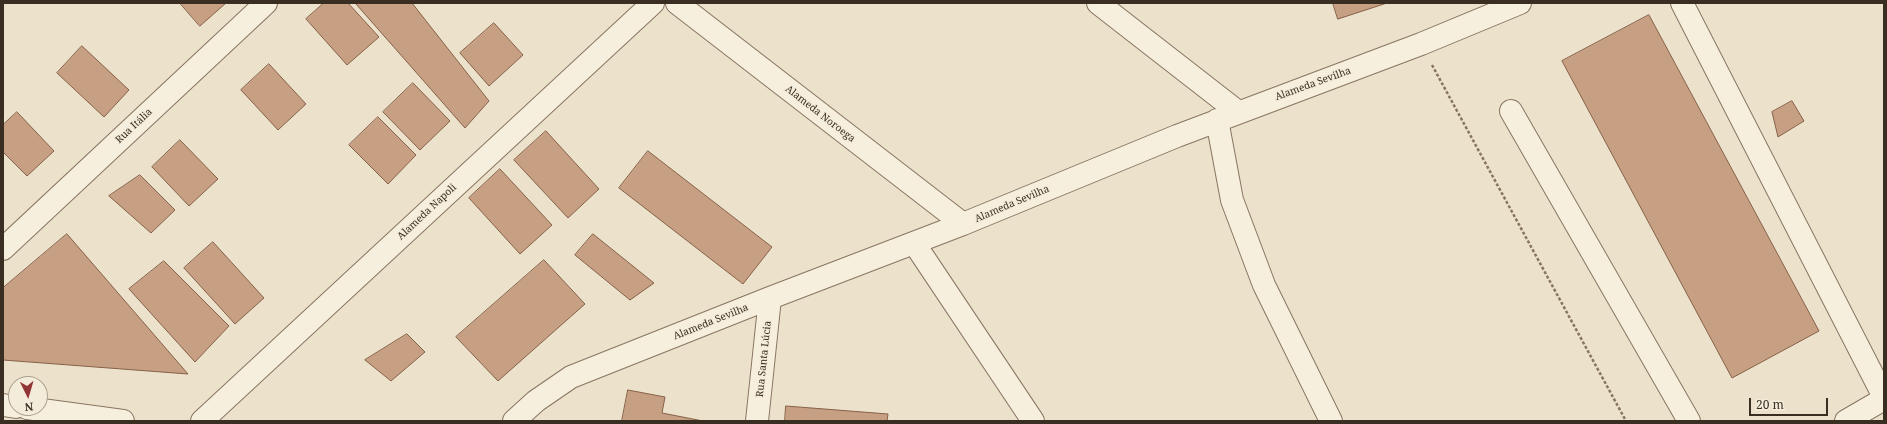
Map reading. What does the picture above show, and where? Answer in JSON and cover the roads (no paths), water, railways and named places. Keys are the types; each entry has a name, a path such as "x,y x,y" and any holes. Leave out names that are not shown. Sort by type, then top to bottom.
{"street":[{"name":"Rua Itália","path":"3,249 266,3"},
{"name":"Alameda Napoli","path":"202,421 653,3"},
{"name":"Alameda Noroega","path":"677,3 963,224"},
{"path":"1098,3 1238,112"},
{"name":"Alameda Sevilha","path":"514,421 536,401 571,378 770,298 963,224 1217,120 1421,44 1520,3"},
{"path":"1682,3 1884,398 1846,421"},
{"path":"1511,111 1689,421"},
{"path":"1217,120 1232,200 1264,285 1331,421"},
{"path":"914,243 1034,421"},
{"name":"Rua Santa Lúcia","path":"757,421 770,298"},
{"path":"48,411 122,421"}]}
